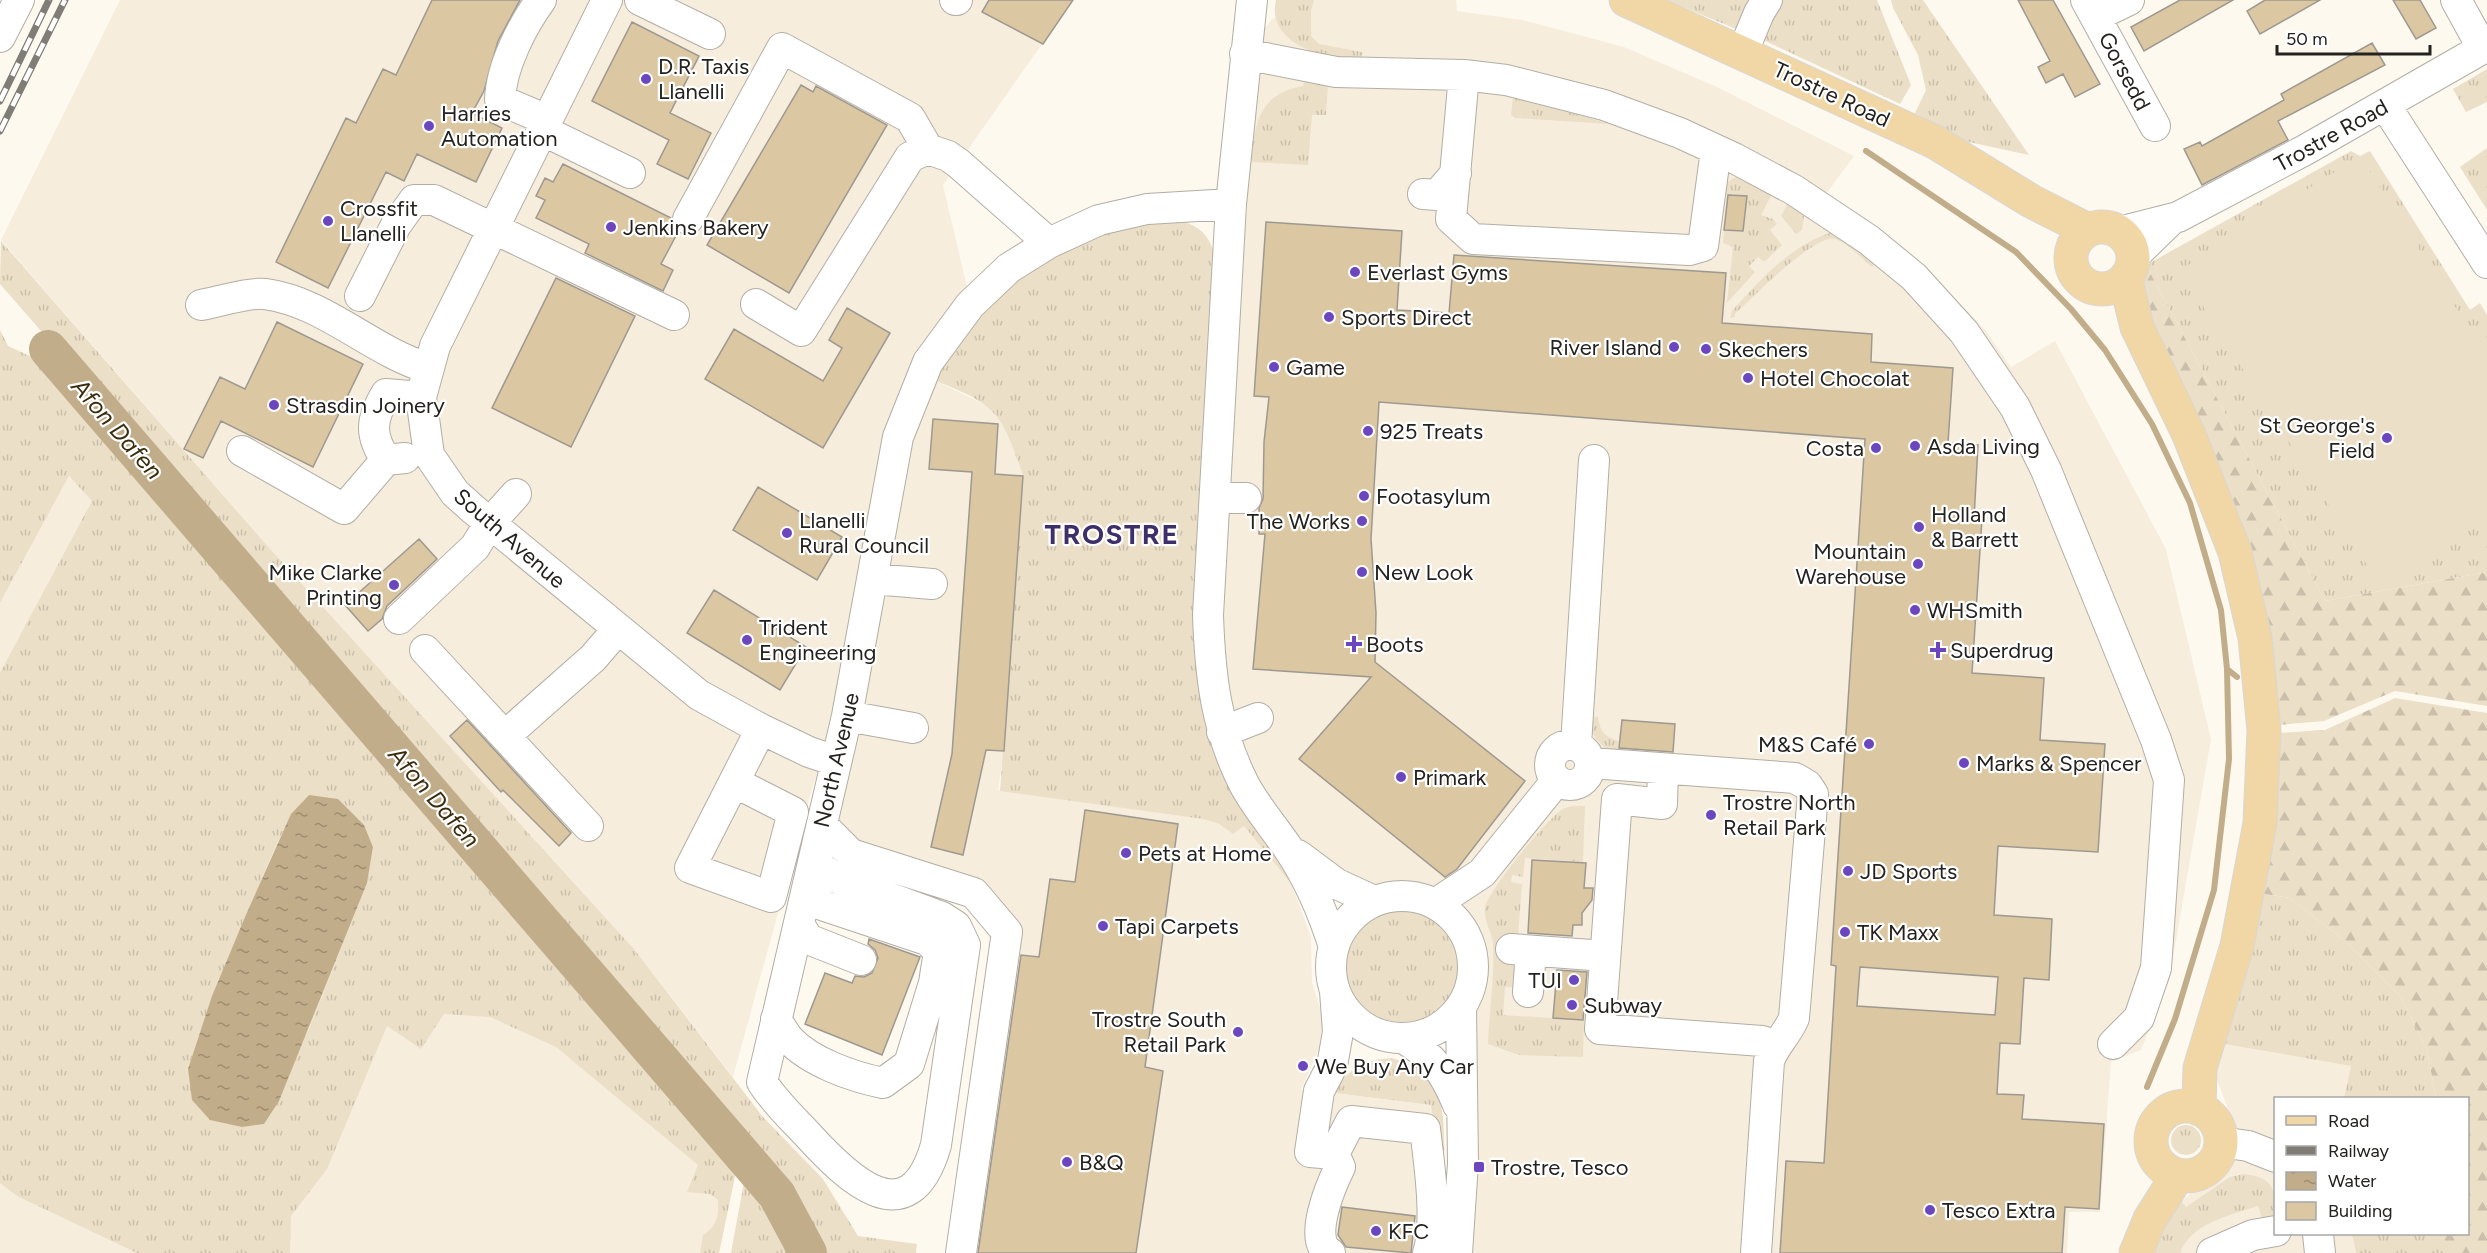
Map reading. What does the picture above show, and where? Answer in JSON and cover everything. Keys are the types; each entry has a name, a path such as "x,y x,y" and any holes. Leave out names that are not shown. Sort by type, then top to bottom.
{"main road":[{"name":"Trostre Road","path":"1626,0 1935,142 2031,201 2106,256"},
{"path":"2106,256 2189,435 2235,552 2256,638 2264,730 2260,823 2236,946 2200,1068 2199,1108"},
{"path":"2176,1107 2199,1108 2216,1122 2221,1142 2214,1161 2207,1169 2198,1174 2178,1175 2160,1163 2154,1154 2153,1131 2158,1120 2176,1107"},
{"path":"2136,1253 2150,1219 2178,1175"}],"street":[{"path":"0,37 19,0"},
{"path":"542,0 533,10 509,62 501,87 500,100 630,173"},
{"name":"South Avenue","path":"606,0 435,346 421,398 429,455 455,493 489,524 699,695 761,729 809,752 836,761"},
{"path":"640,0 710,34"},
{"path":"1252,0 1231,204 1208,615 1210,670 1222,732 1244,783 1264,818 1288,848 1321,905 1334,947"},
{"path":"1742,54 1767,0"},
{"name":"Gorsedd","path":"2130,0 2091,8 2154,126"},
{"path":"2456,0 2485,47"},
{"name":"Trostre Road","path":"2106,256 2305,150 2485,47"},
{"path":"688,219 782,48 910,118 928,149 948,156 958,163 1049,243"},
{"path":"1245,54 1336,72 1464,75 1506,80 1604,105 1716,150 1794,190 1869,240 1914,277 1964,332 2015,407 2046,470 2156,740 2169,780 2156,968 2139,1018 2113,1044"},
{"path":"1464,75 1451,219 1473,239 1689,250 1703,246 1716,150"},
{"path":"2385,105 2487,263"},
{"path":"756,304 801,331 910,157 928,149"},
{"path":"1423,194 1437,195 1456,173"},
{"path":"360,296 396,225 414,200 434,200 674,315"},
{"name":"North Avenue","path":"815,855 820,866 831,876 942,917 956,926 965,945 936,1145 930,1167 915,1185 897,1194 877,1194 854,1181 820,1149 771,1096 762,1082 847,716 874,579 898,437 928,362 970,305 1009,268 1049,243 1099,220 1147,209 1231,204"},
{"path":"201,305 263,293 314,309 381,347 428,368"},
{"path":"386,460 374,442 376,411 386,394 421,398"},
{"path":"242,451 344,509 386,460 429,455"},
{"path":"1584,754 1594,460"},
{"path":"399,619 475,547 489,524 516,495"},
{"path":"1215,498 1246,498"},
{"path":"874,579 932,584"},
{"path":"506,735 592,658 618,629"},
{"path":"425,650 588,826"},
{"path":"847,716 913,728"},
{"path":"1222,732 1258,718"},
{"path":"734,782 761,729"},
{"path":"1436,904 1482,873 1557,780 1550,768 1552,755 1562,746 1584,754 1663,770 1795,778 1807,785 1813,794 1794,1018 1786,1036 1775,1045 1769,1061 1756,1253"},
{"path":"1663,770 1662,804 1617,799 1600,1029 1762,1041 1775,1045"},
{"path":"822,825 851,854 974,894 1006,932 961,1253"},
{"path":"1288,848 1337,884 1374,901"},
{"path":"1464,932 1482,873"},
{"path":"776,1019 790,1040 809,1053 851,1076 883,1083 909,1064 934,983 939,951 927,940 822,906 808,886"},
{"path":"1332,1066 1354,1049 1395,1037 1433,1030 1448,1021 1461,1007 1469,991 1473,971 1472,951 1464,932 1452,916 1436,904 1416,897 1395,896 1374,901 1356,912 1342,928 1334,947 1331,968 1338,1032 1332,1066 1318,1091 1310,1152 1334,1154"},
{"path":"826,947 844,913"},
{"path":"799,924 808,939 861,960"},
{"path":"1528,992 1521,950 1605,956"},
{"path":"1335,989 1344,1008 1359,1023 1395,1037 1430,1058 1447,1078 1462,1116"},
{"path":"1457,1253 1463,1163 1461,1007"},
{"path":"1334,1154 1351,1121 1425,1129 1431,1180 1431,1233 1428,1253"},
{"path":"2221,1142 2248,1146 2274,1156"},
{"path":"1330,1253 1326,1251 1321,1239 1325,1200 1340,1167 1334,1154"},
{"path":"2212,1253 2253,1235 2274,1231"},
{"path":"2318,1235 2320,1253"}],"shaded area":[{"path":"120,0 1073,0 943,185 971,304 934,380 992,408 1007,429 1023,476 1004,751 998,790 1203,819 1219,824 1233,834 1244,826 1291,883 1311,937 1312,983 1323,1017 1320,1046 1301,1090 1326,1096 1334,1093 1431,1105 1435,1148 1435,1253 953,1253 991,950 989,934 980,917 962,904 833,856 846,718 813,785 733,1077 634,949 264,542 1,240"},
{"path":"1307,0 1456,0 1457,11 1523,20 1624,47 1717,87 1854,156 1826,194 1929,270 1986,331 2011,367 2055,341 2166,549 2211,739 2169,981 2141,1050 2111,1062 2100,1212 2069,1212 2067,1253 1457,1253 1461,1007 1469,991 1473,971 1472,951 1464,932 1452,916 1435,904 1416,897 1395,896 1374,901 1288,848 1210,670 1245,54 1272,19"},
{"path":"69,476 734,1181 719,1253 0,1253 0,603"},
{"path":"2218,1043 2351,1066 2344,1097 2274,1097 2274,1235 2352,1235 2356,1253 2151,1253 2181,1201 2223,1170 2230,1150 2233,1129 2230,1114 2216,1077"}],"green space":[{"path":"1276,0 1314,0 1311,11 1311,36 1319,44 1362,52 1363,60 1312,56 1311,51 1288,38 1278,25"},
{"path":"1666,0 1748,0 1736,29"},
{"path":"1782,0 1877,0 1911,85 1900,104 1761,39"},
{"path":"1891,0 1923,0 2029,155 1964,141 1915,113 1926,90 1918,55"},
{"path":"2487,69 2487,102 2466,112 2453,89"},
{"path":"1304,81 1328,85 1326,115 1312,115 1308,165 1251,162 1255,134 1262,112 1277,96 1303,86"},
{"path":"1517,95 1554,103 1554,108 1610,124 1515,118 1511,115 1513,98"},
{"path":"2487,148 2487,210 2460,167"},
{"name":"St George's Field","path":"2351,151 2360,156 2370,151 2470,310 2480,303 2487,315 2487,572 2325,601 2146,265"},
{"name":"St George's Field","path":"2360,156 2487,357 2487,519 2381,587 2180,270"},
{"path":"1742,176 1772,194 1761,215 1773,219 1777,224 1770,230 1782,245 1764,262 1758,257 1749,266 1755,272 1727,303 1733,247 1723,243 1727,195 1720,193 1729,181"},
{"path":"1788,203 1804,216 1802,230 1796,234 1781,216"},
{"path":"1174,219 1200,230 1209,240 1215,255 1197,672 1295,875 1289,881 1244,826 1233,834 1219,824 1203,819 1000,791 1023,476 1009,437 994,413 972,397 934,380 957,339 1013,281 1084,238 1125,226"},
{"path":"1832,232 1878,261 1872,267 1840,241 1825,240 1813,246 1783,269 1735,314 1735,317 1730,318 1732,311 1777,265 1803,246"},
{"path":"1,241 264,542 634,949 763,1117 823,1179 858,1236 917,1244 916,1253 731,1253 751,1144 0,284"},
{"path":"2146,265 2325,601 2487,572 2487,706 2395,691 2324,721 2278,725 2263,619 2241,519 2145,318 2138,274"},
{"path":"0,330 8,346 47,364 106,423 738,1162 719,1253 700,1253 703,1235 714,1224 717,1216 718,1200 710,1194 687,1192 698,1165 556,1047 490,1017 444,1014 421,1049 387,1026 327,1169 291,1216 290,1253 137,1253 17,1196 0,1183 0,673 92,501 69,476 0,603","holes":["309,795 364,825 373,847 367,883 307,1034 188,1069 238,932 279,839 292,816"]},
{"path":"2395,698 2487,713 2487,1253 2445,1253 2445,1235 2469,1235 2469,1097 2436,1097 2427,1050 2401,997 2345,941 2290,898 2259,893 2279,733 2325,730"},
{"path":"1588,716 1598,717 1604,733 1619,741 1618,755 1606,749 1597,740"},
{"path":"1585,806 1583,862 1525,858 1523,877 1512,875 1511,882 1522,884 1518,936 1524,961 1523,988 1505,987 1503,1015 1584,1020 1583,1057 1519,1055 1488,1044 1493,981 1493,944 1485,914 1486,904 1509,869 1555,815 1568,807"},
{"path":"2259,893 2290,898 2345,941 2401,997 2427,1050 2436,1097 2344,1097 2351,1066 2218,1043"},
{"path":"1403,909 1426,914 1445,926 1457,945 1462,968 1457,991 1445,1010 1426,1022 1403,1027 1380,1022 1361,1010 1349,991 1344,968 1349,945 1361,926 1380,914"},
{"path":"1392,1058 1412,1064 1422,1070 1436,1090 1443,1116 1444,1168 1435,1148 1431,1105 1334,1093 1351,1071 1365,1063"},
{"path":"2186,1125 2197,1129 2201,1140 2197,1151 2186,1155 2175,1151 2171,1140 2175,1129"},
{"path":"2244,1174 2262,1178 2267,1182 2274,1196 2274,1217 2263,1222 2258,1206 2202,1227 2185,1243 2180,1253 2151,1253 2158,1231 2181,1201 2186,1207 2230,1177"},
{"path":"2352,1235 2445,1235 2445,1253 2356,1253"}],"water":[{"path":"309,795 338,799 364,825 373,847 367,883 279,1101 264,1124 242,1127 210,1120 192,1100 188,1069 212,996 245,917 291,814"}],"building":[{"path":"432,0 520,0 498,41 484,91 472,113 502,128 476,182 417,154 404,181 386,172 328,288 276,262 346,118 356,123 383,69 396,75"},
{"path":"989,0 1073,0 1043,44 982,12"},
{"path":"2018,0 2053,0 2100,84 2075,97 2063,74 2046,83 2038,67 2050,61"},
{"path":"2180,0 2233,0 2144,51 2131,27"},
{"path":"2265,0 2320,0 2260,34 2247,11"},
{"path":"2393,0 2420,0 2436,28 2416,39"},
{"name":"D.R. Taxis Llanelli","path":"632,22 699,56 670,113 711,133 688,179 657,164 669,140 592,101"},
{"path":"2372,43 2385,65 2278,121 2288,140 2202,185 2184,149 2200,142 2202,146 2284,100 2281,94"},
{"path":"801,85 813,92 816,86 887,125 789,293 707,245"},
{"path":"563,164 671,218 673,227 678,232 661,264 673,270 663,291 585,253 589,244 536,218 545,200 536,196 545,178 553,182"},
{"path":"1728,195 1747,196 1743,231 1724,230"},
{"path":"1266,222 1402,231 1397,310 1449,313 1454,255 1726,273 1722,323 1872,334 1871,362 1953,368 1948,443 1978,445 1974,519 1982,519 1972,673 2044,678 2040,740 2105,744 2098,852 1998,846 1994,915 2052,919 2049,980 2024,978 2020,1044 2000,1043 1997,1094 2024,1095 2022,1119 2104,1124 2099,1209 2065,1207 2062,1253 1780,1253 1786,1161 1824,1163 1836,966 1831,965 1865,439 1379,402 1371,539 1376,613 1375,662 1525,781 1457,869 1445,877 1299,759 1371,677 1253,669 1265,534 1259,534 1259,508 1263,499 1264,442 1269,397 1254,396","holes":["1860,967 1998,977 1995,1015 1857,1006"]},
{"path":"556,278 635,316 571,447 492,408"},
{"path":"847,308 890,333 823,448 705,379 734,329 823,381 842,348 829,340"},
{"name":"Strasdin Joinery","path":"277,322 363,364 313,467 221,421 203,458 184,449 220,377 245,389"},
{"path":"933,419 998,424 995,474 1023,476 1004,751 986,750 963,855 931,847 952,754 972,472 929,469"},
{"name":"Llanelli Rural Council","path":"758,487 842,537 817,580 733,530"},
{"name":"Mike Clarke Printing","path":"419,539 437,559 387,606 382,619 368,631 345,605"},
{"name":"Trident Engineering","path":"714,590 806,647 780,690 687,633"},
{"path":"467,720 571,833 559,846 503,790 501,792 450,736"},
{"path":"1622,720 1675,724 1673,752 1619,748"},
{"name":"B&Q","path":"1085,810 1178,824 1145,1067 1163,1071 1136,1253 978,1253 1021,955 1039,957 1050,879 1075,882"},
{"path":"1532,860 1586,863 1584,888 1593,888 1592,900 1582,913 1582,925 1573,925 1572,936 1528,933"},
{"path":"869,939 920,957 882,1055 805,1024 825,973 852,983 855,976 864,977 872,973 878,958 875,950 868,944"},
{"path":"1557,970 1587,972 1583,1020 1553,1018"},
{"path":"1342,1207 1415,1216 1411,1253 1346,1247 1338,1235"}],"waterway":[{"path":"1866,151 2016,252 2071,309 2105,350 2152,424 2190,503 2221,610 2227,669 2229,759 2214,890 2175,1019 2147,1087"},
{"name":"Afon Dafen","path":"48,349 777,1195 808,1253"},
{"path":"2227,669 2237,677"}],"railway":[{"path":"0,101 49,0"},
{"path":"0,131 65,0"}],"place":[{"name":"D.R. Taxis Llanelli","path":"646,79"},
{"name":"Harries Automation","path":"429,126"},
{"name":"Crossfit Llanelli","path":"328,221"},
{"name":"Jenkins Bakery","path":"611,227"},
{"name":"Everlast Gyms","path":"1355,272"},
{"name":"Sports Direct","path":"1329,317"},
{"name":"River Island","path":"1674,347"},
{"name":"Skechers","path":"1706,349"},
{"name":"Game","path":"1274,367"},
{"name":"Hotel Chocolat","path":"1748,378"},
{"name":"Strasdin Joinery","path":"274,405"},
{"name":"925 Treats","path":"1368,431"},
{"name":"St George's Field","path":"2387,438"},
{"name":"Asda Living","path":"1915,446"},
{"name":"Costa","path":"1876,448"},
{"name":"Footasylum","path":"1364,496"},
{"name":"The Works","path":"1362,521"},
{"name":"Holland & Barrett","path":"1919,527"},
{"name":"Llanelli Rural Council","path":"787,533"},
{"name":"Mountain Warehouse","path":"1918,564"},
{"name":"New Look","path":"1362,572"},
{"name":"Mike Clarke Printing","path":"394,585"},
{"name":"WHSmith","path":"1915,610"},
{"name":"Trident Engineering","path":"747,640"},
{"name":"Boots","path":"1354,644"},
{"name":"Superdrug","path":"1938,650"},
{"name":"M&S Café","path":"1869,744"},
{"name":"Marks & Spencer","path":"1964,763"},
{"name":"Primark","path":"1401,777"},
{"name":"Trostre North Retail Park","path":"1711,815"},
{"name":"Pets at Home","path":"1126,853"},
{"name":"JD Sports","path":"1848,871"},
{"name":"Tapi Carpets","path":"1103,926"},
{"name":"TK Maxx","path":"1845,932"},
{"name":"TUI","path":"1574,980"},
{"name":"Subway","path":"1572,1005"},
{"name":"Trostre South Retail Park","path":"1238,1032"},
{"name":"We Buy Any Car","path":"1303,1066"},
{"name":"B&Q","path":"1067,1162"},
{"name":"Trostre, Tesco","path":"1479,1167"},
{"name":"Tesco Extra","path":"1930,1210"},
{"name":"KFC","path":"1376,1231"}],"district":[{"name":"TROSTRE","path":"1112,534"}]}
